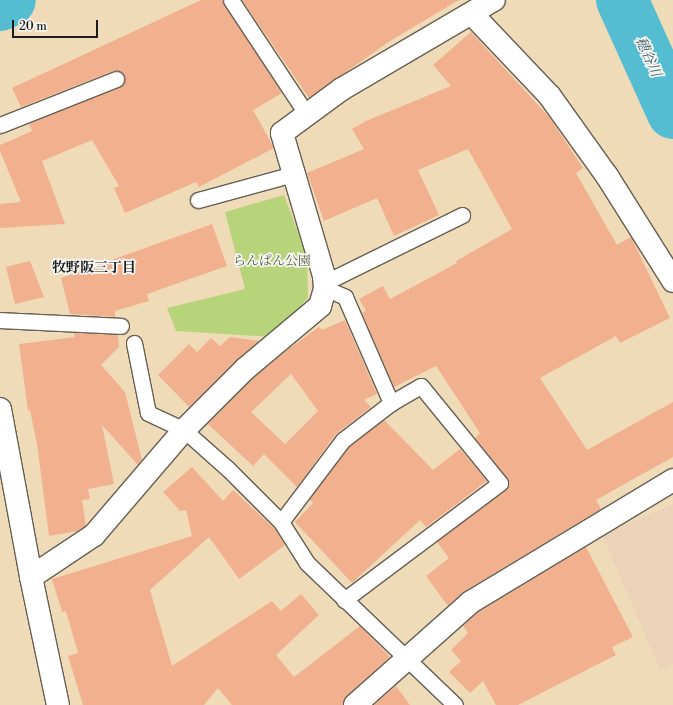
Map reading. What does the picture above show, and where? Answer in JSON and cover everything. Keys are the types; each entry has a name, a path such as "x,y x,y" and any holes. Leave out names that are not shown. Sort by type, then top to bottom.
{"street":[{"path":"31,577 94,535 184,430 246,369 320,306 325,286 282,133 342,89 485,6 607,176 673,281"},
{"path":"0,409 31,577 58,705"},
{"path":"355,705 406,658 471,602 673,480"}],"lane":[{"path":"231,0 307,115"},
{"path":"0,125 116,79"},
{"path":"198,200 294,174"},
{"path":"325,286 462,215"},
{"path":"325,286 344,297 391,403"},
{"path":"0,320 121,326"},
{"path":"134,343 148,412 184,430 228,469 281,522 307,563 454,705"},
{"path":"281,522 344,440 391,403 421,386 500,483 344,600"}],"shaded area":[{"path":"673,504 673,664 660,670 602,535"}],"green space":[{"name":"らんぱん公園","path":"284,195 307,256 308,298 273,337 176,331 167,308 245,289 225,212"}],"building":[{"path":"201,0 222,0 282,93 253,110 274,148 199,187 196,182 125,213 114,188 119,186 92,140 42,161 65,224 0,228 0,204 21,202 0,151 0,145 32,131 29,123 119,87 125,80 121,72 113,71 21,107 12,88"},
{"path":"242,0 459,0 390,41 309,98"},
{"path":"471,32 550,118 583,168 576,173 617,245 631,237 670,318 620,343 616,336 540,378 587,450 673,402 673,457 596,500 601,509 465,591 448,606 426,576 449,558 437,542 505,490 509,481 475,438 480,433 436,366 394,387 362,313 366,311 359,299 383,286 390,299 457,263 456,261 512,229 468,149 418,170 439,215 394,236 377,198 324,221 307,173 364,149 352,129 366,121 451,86 433,65"},
{"path":"212,224 227,266 147,294 149,301 115,311 115,317 70,314 61,278"},
{"path":"30,261 44,297 15,304 6,267"},
{"path":"345,320 377,394 364,400 371,407 336,434 297,487 264,454 253,466 208,424 253,378 319,327 322,330","holes":["291,374 318,411 285,444 251,412"]},
{"path":"74,333 118,335 119,347 101,365 125,392 142,460 138,465 102,425 114,484 88,489 90,499 82,500 86,526 78,531 49,536 37,444 30,410 28,411 19,344 75,337"},
{"path":"230,337 259,341 189,407 158,375 189,344 197,352 211,338 220,346"},
{"path":"384,420 433,470 460,449 487,481 426,527 420,520 352,583 295,522 313,503 309,499 349,446"},
{"path":"192,467 223,501 233,490 275,529 285,545 239,579 209,537 150,590 172,666 272,601 281,611 301,594 319,615 276,655 294,677 360,626 390,657 347,696 343,705 232,705 218,688 204,705 83,705 68,656 78,653 66,611 62,612 52,579 192,536 186,510 180,511 163,492"},
{"path":"586,547 633,637 612,647 616,655 518,705 496,705 483,681 470,693 449,672 461,661 451,650 468,633 463,626 478,612"},
{"path":"396,686 410,705 374,705"}],"waterway":[{"name":"穂谷川","path":"0,5 10,0"},
{"name":"穂谷川","path":"622,0 673,113"}],"district":[{"name":"牧野阪三丁目","path":"94,268"}]}
